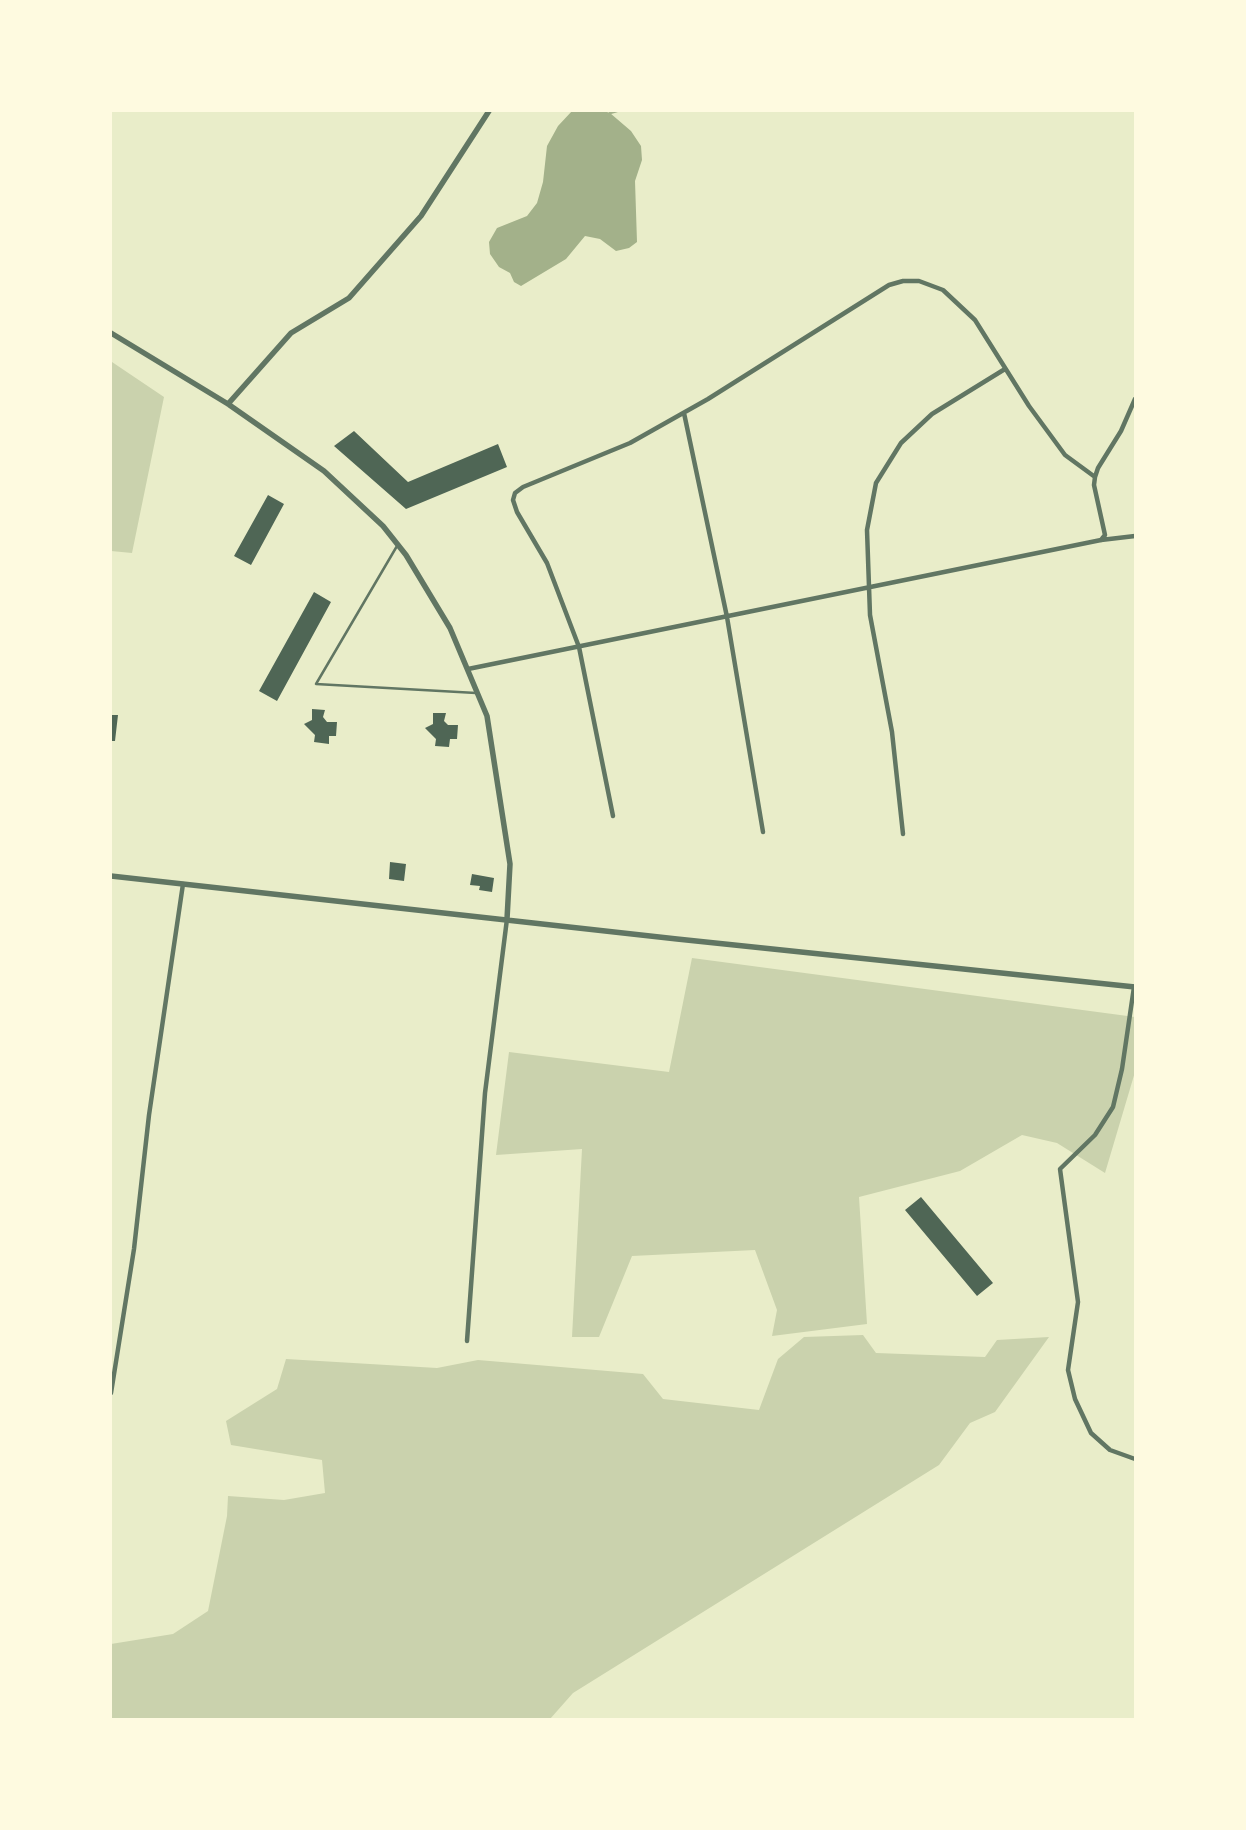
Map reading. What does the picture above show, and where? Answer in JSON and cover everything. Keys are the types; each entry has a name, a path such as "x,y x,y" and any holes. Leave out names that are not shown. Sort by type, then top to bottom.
{"street":[{"path":"228,404 290,333 349,298 421,216 489,111"},
{"path":"614,816 579,647 547,563 517,512 513,500 515,493 523,487 630,442 684,413 889,285 903,281 919,281 943,290 975,320 1005,369 1065,455 1095,477"},
{"path":"111,333 228,404 324,471 383,526 398,544 432,596 450,628 487,716 510,864 507,919 485,1093 467,1340"},
{"path":"903,834 892,732 870,615 866,530 876,483 901,443 932,414 1005,369"},
{"path":"1101,540 1105,535 1094,485 1095,477 1098,468 1121,431 1135,399"},
{"path":"684,413 727,617 763,832"},
{"path":"468,669 1101,540 1135,536"},
{"path":"111,876 1134,987 1122,1069 1113,1107 1095,1135 1060,1169 1078,1302 1068,1370 1074,1399 1090,1432 1110,1450 1135,1459"},
{"path":"111,1393 134,1249 149,1115 183,884"}],"lane":[{"path":"398,544 316,684 478,693"}],"shaded area":[{"path":"572,111 604,111 610,113 631,131 641,146 642,160 635,181 637,242 629,248 616,251 600,239 585,236 566,259 521,286 514,282 510,273 499,267 490,254 489,242 497,228 527,216 537,203 543,182 547,146 558,126"},
{"path":"112,362 164,397 132,553 111,551"},
{"path":"692,958 1135,1017 1135,1072 1105,1173 1057,1143 1022,1135 960,1171 859,1197 867,1324 772,1336 777,1310 755,1250 632,1256 599,1337 572,1337 582,1149 496,1155 509,1052 669,1072"},
{"path":"863,1335 876,1353 985,1357 997,1340 1049,1337 995,1412 970,1423 939,1465 573,1693 550,1719 111,1719 111,1644 173,1634 208,1611 227,1516 228,1496 284,1500 325,1493 322,1460 231,1445 226,1421 277,1389 286,1359 437,1368 478,1360 643,1374 663,1399 759,1410 778,1359 804,1337"}],"building":[{"path":"354,431 408,482 498,444 507,467 406,509 334,446"},
{"path":"268,495 284,504 251,565 234,556"},
{"path":"314,592 331,602 277,701 259,691"},
{"path":"312,709 325,710 323,717 327,722 337,722 336,736 329,736 329,744 314,742 315,735 304,724 312,720"},
{"path":"433,713 446,713 444,721 448,725 458,725 457,739 450,739 449,747 435,746 436,739 425,728 433,724"},
{"path":"111,715 118,715 115,741 111,741"},
{"path":"390,862 406,864 404,881 389,879"},
{"path":"472,874 494,878 492,892 479,890 480,886 470,885"},
{"path":"921,1197 993,1283 977,1296 905,1210"}],"waterway":[{"path":"610,113 617,111"}]}
